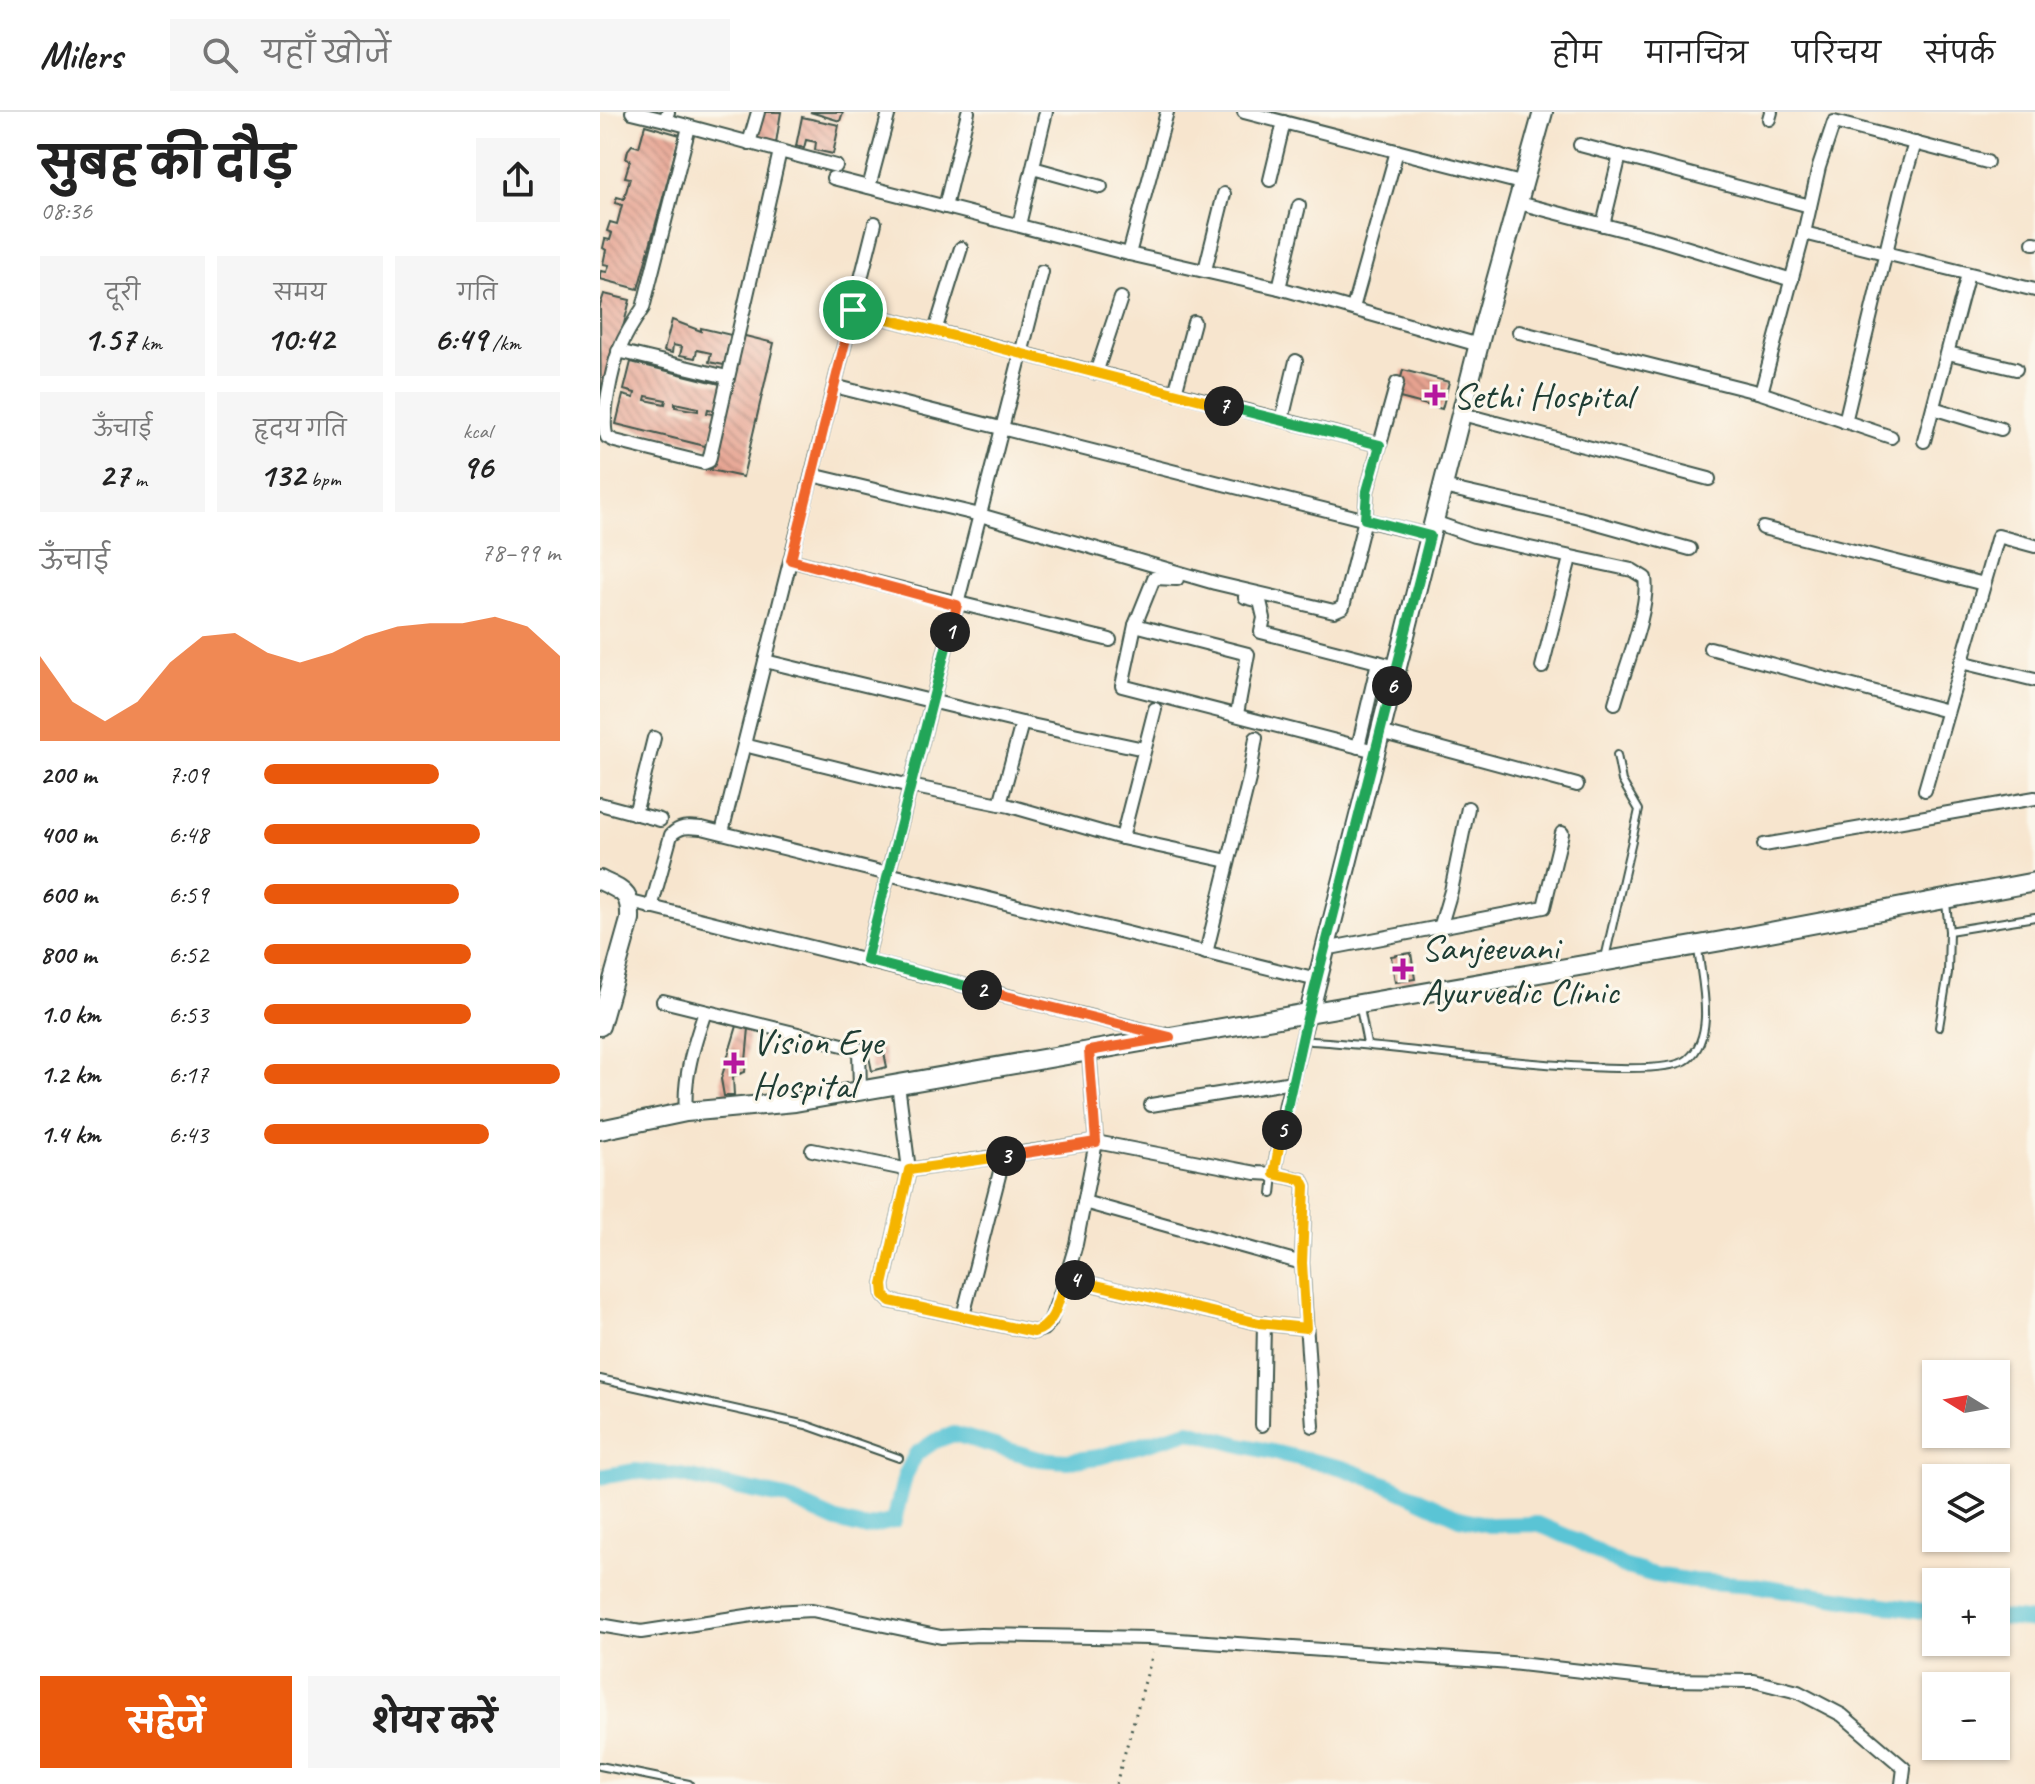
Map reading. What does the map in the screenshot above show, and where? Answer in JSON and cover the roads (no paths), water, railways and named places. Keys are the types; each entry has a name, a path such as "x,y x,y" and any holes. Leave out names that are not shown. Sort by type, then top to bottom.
{"street":[{"path":"632,112 666,116 689,127 780,151 869,187 1129,254 1279,288 1479,345"},
{"path":"749,143 758,112"},
{"path":"869,187 889,112"},
{"path":"945,207 968,112"},
{"path":"1019,225 1046,112"},
{"path":"1129,254 1167,112"},
{"path":"1244,112 1525,184"},
{"path":"1363,748 1380,732 1479,345 1543,112"},
{"path":"1270,180 1284,122"},
{"path":"1761,393 1819,167 1834,122 1987,162"},
{"path":"689,127 643,308 628,329 618,351 603,421 607,437 704,463 709,461 780,151"},
{"path":"1845,422 1915,143"},
{"path":"1580,145 1810,206"},
{"path":"1353,308 1397,151"},
{"path":"1603,225 1620,155"},
{"path":"1033,168 1101,187"},
{"path":"1205,270 1224,194"},
{"path":"1519,203 1662,240 1792,280"},
{"path":"1279,288 1299,206"},
{"path":"722,832 875,223"},
{"path":"1804,233 2035,290"},
{"path":"935,331 961,248"},
{"path":"866,960 1042,272"},
{"path":"1924,441 1968,274"},
{"path":"1096,373 1121,298"},
{"path":"853,310 1380,445"},
{"path":"1175,393 1194,322"},
{"path":"1519,332 1761,393 1891,437"},
{"path":"618,351 727,377"},
{"path":"1948,353 2016,369"},
{"path":"1282,420 1296,361"},
{"path":"812,475 980,515 1215,583 1334,611 1343,607 1365,519 1367,491 1397,383"},
{"path":"834,386 1365,519 1474,536 1632,570 1645,578 1647,587 1615,703"},
{"path":"1933,408 2001,429"},
{"path":"1462,414 1709,479"},
{"path":"1443,487 1579,518 1690,549"},
{"path":"1763,528 1984,584"},
{"path":"1925,790 1998,536 2034,542"},
{"path":"1542,667 1570,558"},
{"path":"791,560 957,605 1110,640"},
{"path":"1237,714 1248,654 1261,632 1264,618 1260,601 1170,577 1154,578 1135,625 1122,686 1363,748"},
{"path":"1135,625 1248,654"},
{"path":"1261,632 1397,667"},
{"path":"1710,648 1947,711"},
{"path":"765,661 1144,749"},
{"path":"1274,1174 1292,1082 1325,949 1376,662"},
{"path":"1961,662 2035,680"},
{"path":"1122,838 1155,709"},
{"path":"1000,804 1022,723"},
{"path":"1380,732 1577,785"},
{"path":"635,814 654,738"},
{"path":"1206,953 1249,779 1256,738"},
{"path":"744,745 1228,861"},
{"path":"1764,845 2035,798"},
{"path":"600,804 660,820"},
{"path":"1440,928 1468,808"},
{"path":"651,908 671,835 686,826 722,832 1317,980"},
{"path":"1325,949 1544,907 1562,833"},
{"path":"600,880 625,893 631,902 630,920 608,968 600,1026"},
{"path":"600,1130 686,1112 795,1102 1698,945 2035,882"},
{"path":"631,902 1170,1037"},
{"path":"663,1001 859,1049 860,1090"},
{"path":"686,1112 684,1092 705,1012"},
{"path":"898,1084 909,1170 883,1285 884,1295 890,1301 1034,1332 1050,1322 1066,1278 1096,1142 1089,1051"},
{"path":"1151,1105 1292,1082"},
{"path":"812,1150 909,1170 1096,1142 1256,1173 1294,1176 1302,1180 1305,1186 1302,1263 1313,1426"},
{"path":"963,1316 1004,1156"},
{"path":"1084,1202 1302,1263"},
{"path":"1066,1278 1264,1323 1306,1328"},
{"path":"1262,1425 1264,1323"},
{"path":"600,1625 641,1632 773,1612 812,1610 941,1637 1157,1638 1511,1663 1661,1680 1754,1681 1798,1692 1842,1715 1904,1768 1902,1784"}],"lane":[{"path":"1605,961 1639,810 1622,781 1617,755"},
{"path":"1939,1027 1948,973 1946,898"},
{"path":"1949,931 2035,917"},
{"path":"1311,1041 1627,1070 1669,1067 1686,1061 1696,1050 1703,1031 1705,1010 1698,945"},
{"path":"1359,1004 1367,1044"},
{"path":"1272,1194 1274,1174"},
{"path":"600,1379 806,1425 899,1458"},
{"path":"600,1766 689,1784"}],"waterway":[{"path":"600,1477 635,1471 682,1476 786,1498 837,1521 864,1528 894,1521 905,1476 916,1454 935,1441 954,1434 1039,1459 1067,1461 1099,1457 1189,1431 1343,1468 1460,1518 1489,1525 1538,1524 1580,1542 1623,1566 1655,1575 1754,1585 1922,1611"},
{"path":"2010,1618 2035,1621"}],"place":[{"name":"Sethi Hospital","path":"1435,395"},
{"name":"Sanjeevani Ayurvedic Clinic","path":"1403,969"},
{"name":"Vision Eye Hospital","path":"734,1063"}]}
